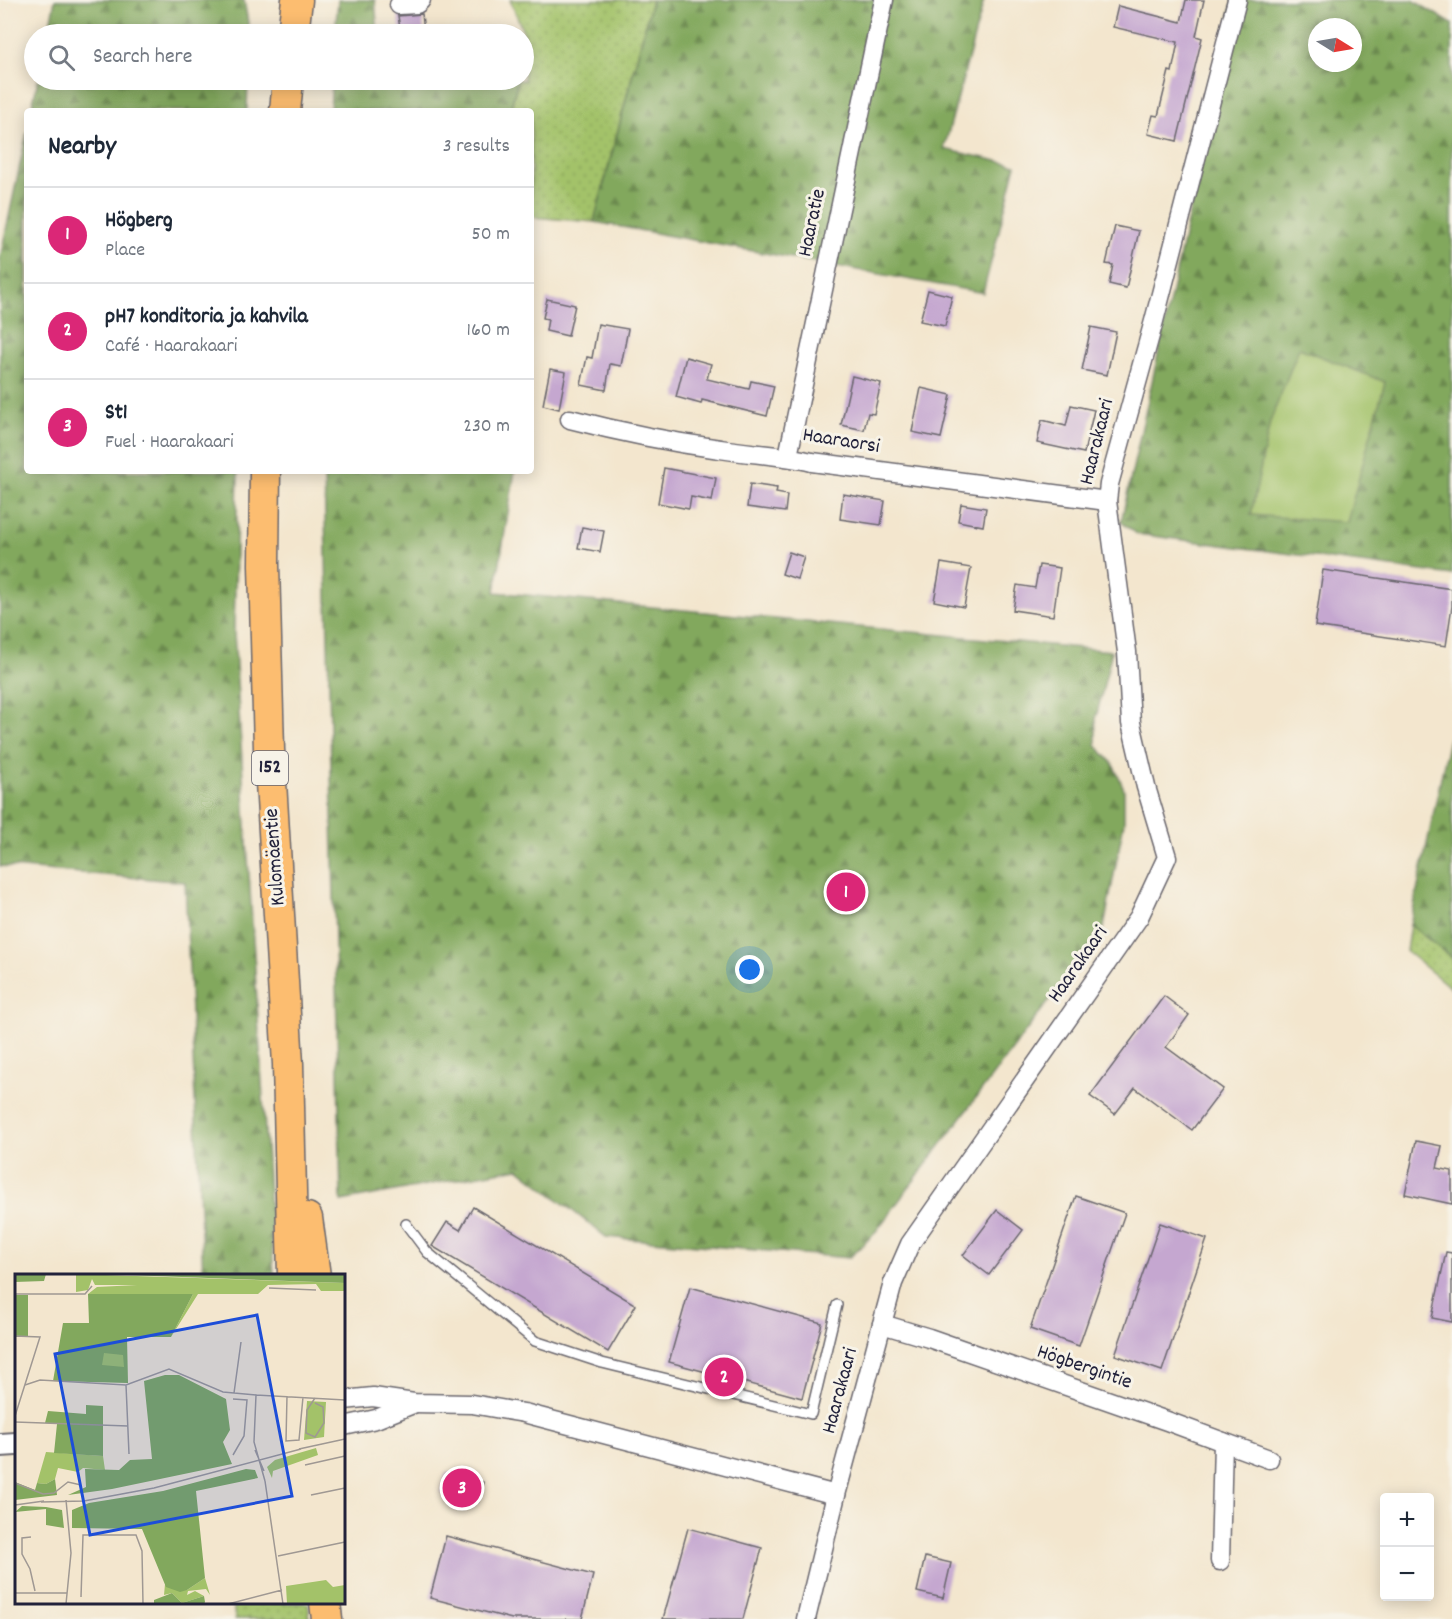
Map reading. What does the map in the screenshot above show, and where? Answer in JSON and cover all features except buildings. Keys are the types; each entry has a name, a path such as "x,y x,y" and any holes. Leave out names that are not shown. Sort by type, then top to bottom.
{"main road":[{"path":"277,0 277,24"},
{"path":"294,24 297,0"},
{"path":"277,90 277,108"},
{"path":"285,108 287,90"},
{"name":"Kulomäentie","path":"265,474 264,565 269,749 288,1064 293,1274"},
{"name":"Kulomäentie","path":"288,1064 315,1274"},
{"path":"325,1604 327,1619"},
{"path":"342,1604 343,1619"}],"street":[{"path":"399,5 417,4 421,0"},
{"name":"Haaratie","path":"788,456 884,0"},
{"name":"Haarakaari","path":"806,1619 836,1495 893,1283 910,1244 1140,917 1167,857 1146,787 1131,723 1127,652 1107,501 1109,484 1154,321 1237,0"},
{"name":"Haaraorsi","path":"570,419 658,440 1107,501"},
{"name":"Högbergintie","path":"882,1324 929,1338 1269,1459"},
{"path":"345,1400 373,1397 414,1403 472,1404 524,1413 836,1495"},
{"path":"345,1426 376,1419 414,1403"},
{"path":"1220,1561 1223,1442"},
{"path":"0,1445 15,1444"}],"lane":[{"path":"406,1224 428,1252 535,1341 602,1363 811,1414 837,1305"}],"green space":[{"path":"55,0 244,0 248,24 50,24"},
{"path":"338,0 375,0 377,24 336,24"},
{"path":"510,0 652,0 594,222 534,217 534,108 511,108 515,90 534,90 534,24 520,24"},
{"path":"652,0 984,0 944,149 1016,165 983,293 594,222"},
{"path":"1233,0 1413,0 1452,24 1452,575 1137,534 1121,522 1191,205"},
{"path":"36,90 248,90 247,108 32,108"},
{"path":"331,90 515,90 511,108 330,108"},
{"path":"24,146 24,474 238,474 234,632 274,1274 203,1274 185,882 0,866 0,258"},
{"path":"1299,348 1385,382 1347,522 1251,515 1270,422"},
{"path":"324,474 515,474 495,592 1112,651 1096,718 1096,745 1113,764 1124,789 1124,822 1104,927 874,1234 849,1258 606,1237 518,1168 341,1201"},
{"path":"1452,725 1452,958 1410,925"},
{"path":"1410,925 1452,958 1452,989 1406,951"},
{"path":"233,1604 308,1604 310,1619 235,1619"}],"place":[{"name":"Högberg","path":"846,892"},
{"name":"pH7 konditoria ja kahvila","path":"724,1377"},
{"name":"St1","path":"462,1488"}]}
